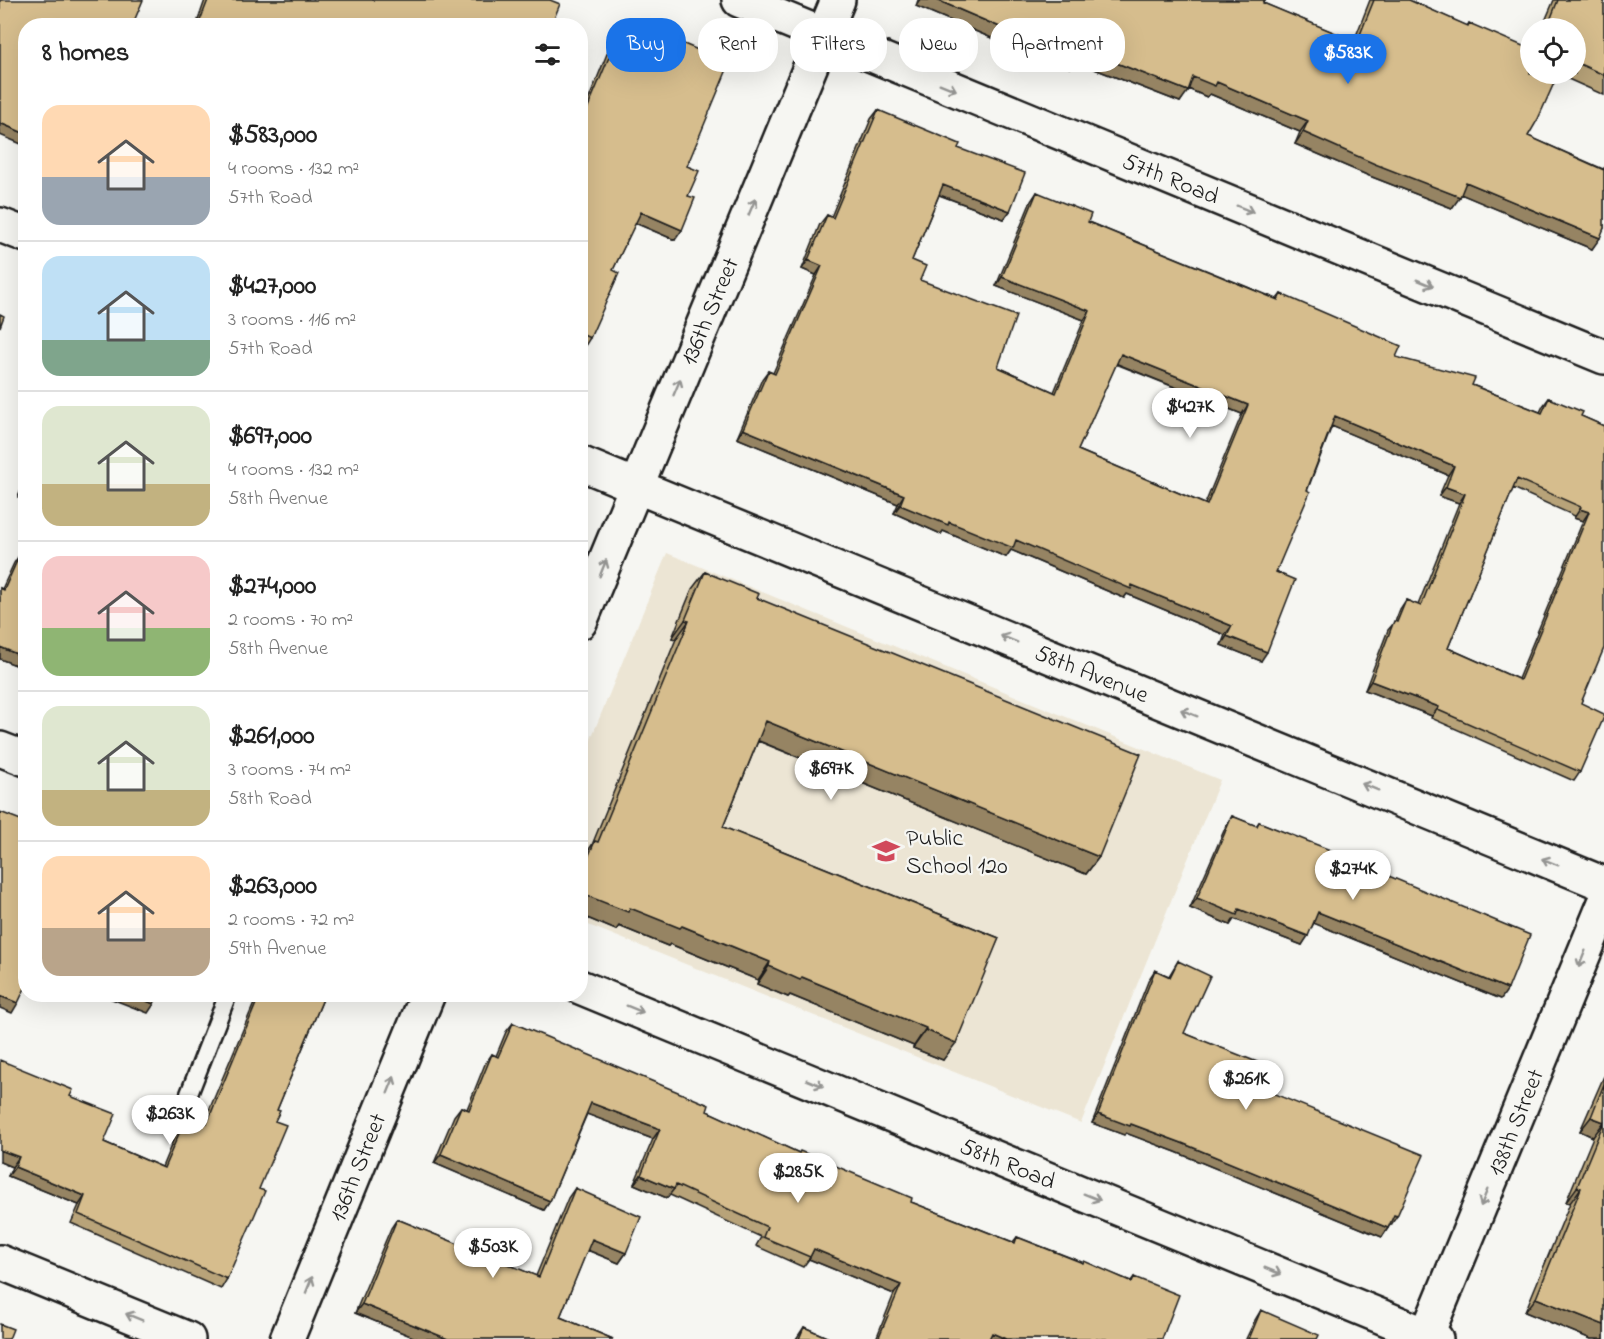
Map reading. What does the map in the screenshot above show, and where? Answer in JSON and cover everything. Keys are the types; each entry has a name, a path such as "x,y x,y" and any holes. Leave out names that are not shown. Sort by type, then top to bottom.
{"street":[{"name":"57th Road","path":"739,0 790,21"},
{"name":"136th Street","path":"831,18 838,0"},
{"name":"57th Road","path":"887,61 1604,357"},
{"name":"136th Street","path":"588,603 809,72"},
{"path":"0,225 18,232"},
{"name":"58th Avenue","path":"588,466 1604,884"},
{"path":"0,749 18,756"},
{"name":"138th Street","path":"1429,1338 1604,905"},
{"name":"58th Road","path":"588,990 1429,1338"},
{"name":"136th Street","path":"286,1339 425,1002"},
{"path":"0,1262 188,1339"}],"lane":[{"path":"189,1094 225,1002"}],"shaded area":[{"name":"Public School 120","path":"667,553 1220,780 1081,1123 588,925 588,746"}],"building":[{"path":"0,0 143,0 135,18 18,18 18,131 0,123"},
{"path":"208,0 550,0 560,4 554,18 201,18"},
{"path":"937,0 1265,0 1263,3 1357,42 1374,0 1409,0 1468,26 1469,23 1520,45 1520,84 1554,84 1528,136 1604,170 1604,228 1600,238 1466,182 1460,197 1375,164 1303,132 1308,121 1217,82 1215,86 1193,77 1188,91 1125,66 1125,18 990,18 990,23"},
{"path":"1558,0 1604,0 1604,75 1586,67 1586,18 1551,18"},
{"path":"686,45 698,50 698,72 726,72 687,166 699,171 688,196 695,198 682,230 641,212 613,270 619,273 590,338 588,337 588,107 606,64 606,72 686,72"},
{"path":"878,110 960,144 958,148 1025,173 1010,211 943,185 912,260 926,266 920,280 1016,316 998,367 1056,393 1090,311 1002,277 1037,192 1091,214 1088,222 1278,300 1281,294 1401,346 1396,357 1475,378 1472,385 1542,413 1549,398 1583,412 1581,416 1604,426 1604,648 1581,703 1604,714 1604,717 1580,772 1438,710 1439,707 1371,681 1394,621 1397,622 1406,600 1421,606 1465,494 1446,487 1454,466 1335,416 1307,490 1310,492 1276,572 1295,580 1267,652 1227,636 1232,626 1132,585 1131,589 1016,540 1013,548 949,522 948,525 900,505 904,495 743,429 768,371 775,374 822,266 808,260 827,215 833,218","holes":["1121,354 1248,405 1207,505 1078,450","1517,479 1589,512 1520,680 1448,648"]},
{"path":"0,314 4,316 0,327"},
{"path":"18,558 18,655 0,647 0,588 4,590"},
{"path":"705,572 759,594 757,598 1141,754 1099,857 766,721 723,827 999,938 956,1043 926,1028 802,977 800,980 769,966 770,962 682,926 680,928 630,908 628,912 588,896 588,857 595,841 598,842 689,621 685,620"},
{"path":"0,812 18,819 18,1002 18,1003 0,996"},
{"path":"1232,816 1257,826 1259,822 1343,855 1343,857 1530,935 1508,989 1318,912 1308,936 1239,909 1237,915 1197,898"},
{"path":"1178,961 1210,976 1184,1033 1262,1064 1261,1066 1268,1069 1260,1088 1424,1155 1397,1216 1394,1215 1388,1228 1182,1143 1098,1114 1155,970 1170,977"},
{"path":"257,1002 322,1002 277,1110 280,1111 275,1121 286,1125 259,1189 265,1191 227,1279 78,1214 85,1196 15,1167 19,1157 0,1150 0,1060 73,1090 70,1096 116,1114 104,1142 164,1168 187,1115 207,1123"},
{"path":"513,1023 709,1105 707,1111 799,1153 800,1151 912,1198 911,1202 1015,1243 1017,1237 1083,1263 1084,1261 1132,1282 1134,1277 1179,1295 1162,1339 1006,1339 992,1333 989,1339 878,1339 901,1285 814,1249 810,1257 763,1237 767,1227 676,1185 674,1189 641,1175 660,1129 591,1103 550,1201 441,1154 461,1107 469,1110 492,1054 498,1057"},
{"path":"1604,1084 1604,1122 1591,1117"},
{"path":"1604,1122 1604,1325 1536,1298 1581,1188 1577,1187"},
{"path":"575,1188 641,1217 626,1253 592,1239 560,1317 613,1339 448,1339 362,1304 397,1219 539,1277"},
{"path":"1261,1310 1319,1335 1317,1339 1249,1339"},
{"path":"0,1324 13,1329 9,1339 0,1339"},
{"path":"804,1327 831,1339 799,1339"}],"place":[{"name":"Public School 120","path":"886,851"}]}
